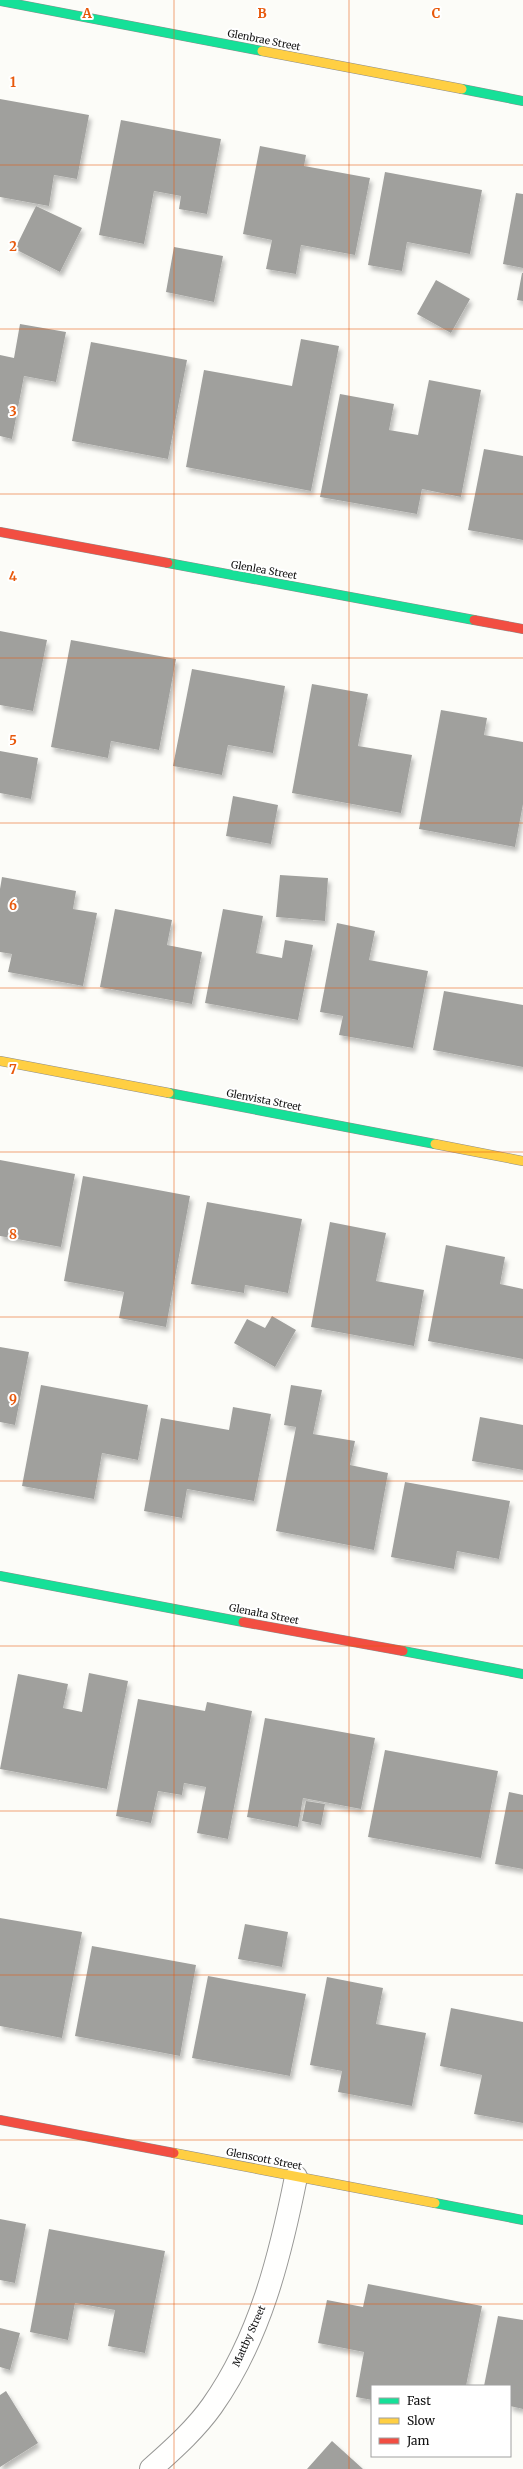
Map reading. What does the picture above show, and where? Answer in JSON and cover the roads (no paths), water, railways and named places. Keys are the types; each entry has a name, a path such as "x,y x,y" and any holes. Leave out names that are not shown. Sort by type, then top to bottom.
{"street":[{"name":"Glenbrae Street","path":"0,1 523,101"},
{"name":"Glenlea Street","path":"0,532 523,630"},
{"name":"Glenvista Street","path":"0,1061 523,1161"},
{"name":"Glenalta Street","path":"0,1576 523,1674"},
{"name":"Glenscott Street","path":"0,2120 523,2220"},
{"name":"Mattby Street","path":"151,2469 179,2443 212,2407 239,2362 259,2315 280,2253 296,2177"}]}
